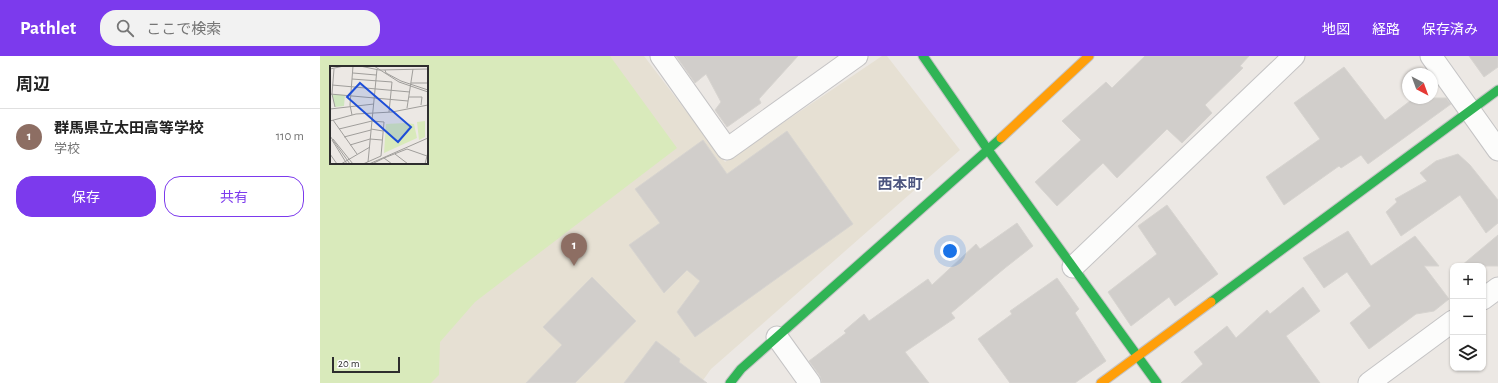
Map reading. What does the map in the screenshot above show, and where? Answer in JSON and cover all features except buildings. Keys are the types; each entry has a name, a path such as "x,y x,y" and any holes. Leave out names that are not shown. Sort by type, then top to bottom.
{"street":[{"path":"661,56 727,149 857,56"},
{"path":"923,56 988,150 1157,383"},
{"path":"730,383 741,369 988,150 1089,56"},
{"path":"1073,267 1294,56"},
{"path":"1431,56 1498,150"},
{"path":"1101,383 1498,90"},
{"path":"1486,297 1498,288"},
{"path":"1370,383 1450,323"},
{"path":"777,337 810,383"}],"shaded area":[{"path":"320,56 644,56 725,162 882,56 887,56 960,150 711,369 701,383 320,383"}],"green space":[{"path":"320,56 610,56 677,148 475,302 440,342 439,375 431,383 320,383"}],"traffic: fast":[{"path":"923,56 988,150 1157,383"},
{"path":"1211,302 1498,90"},
{"path":"730,383 741,369 1001,138"}],"traffic: slow":[{"path":"1001,138 1089,56"},
{"path":"1101,383 1211,302"}],"place":[{"name":"群馬県立太田高等学校","path":"574,266"}],"district":[{"name":"西本町","path":"900,184"}]}
